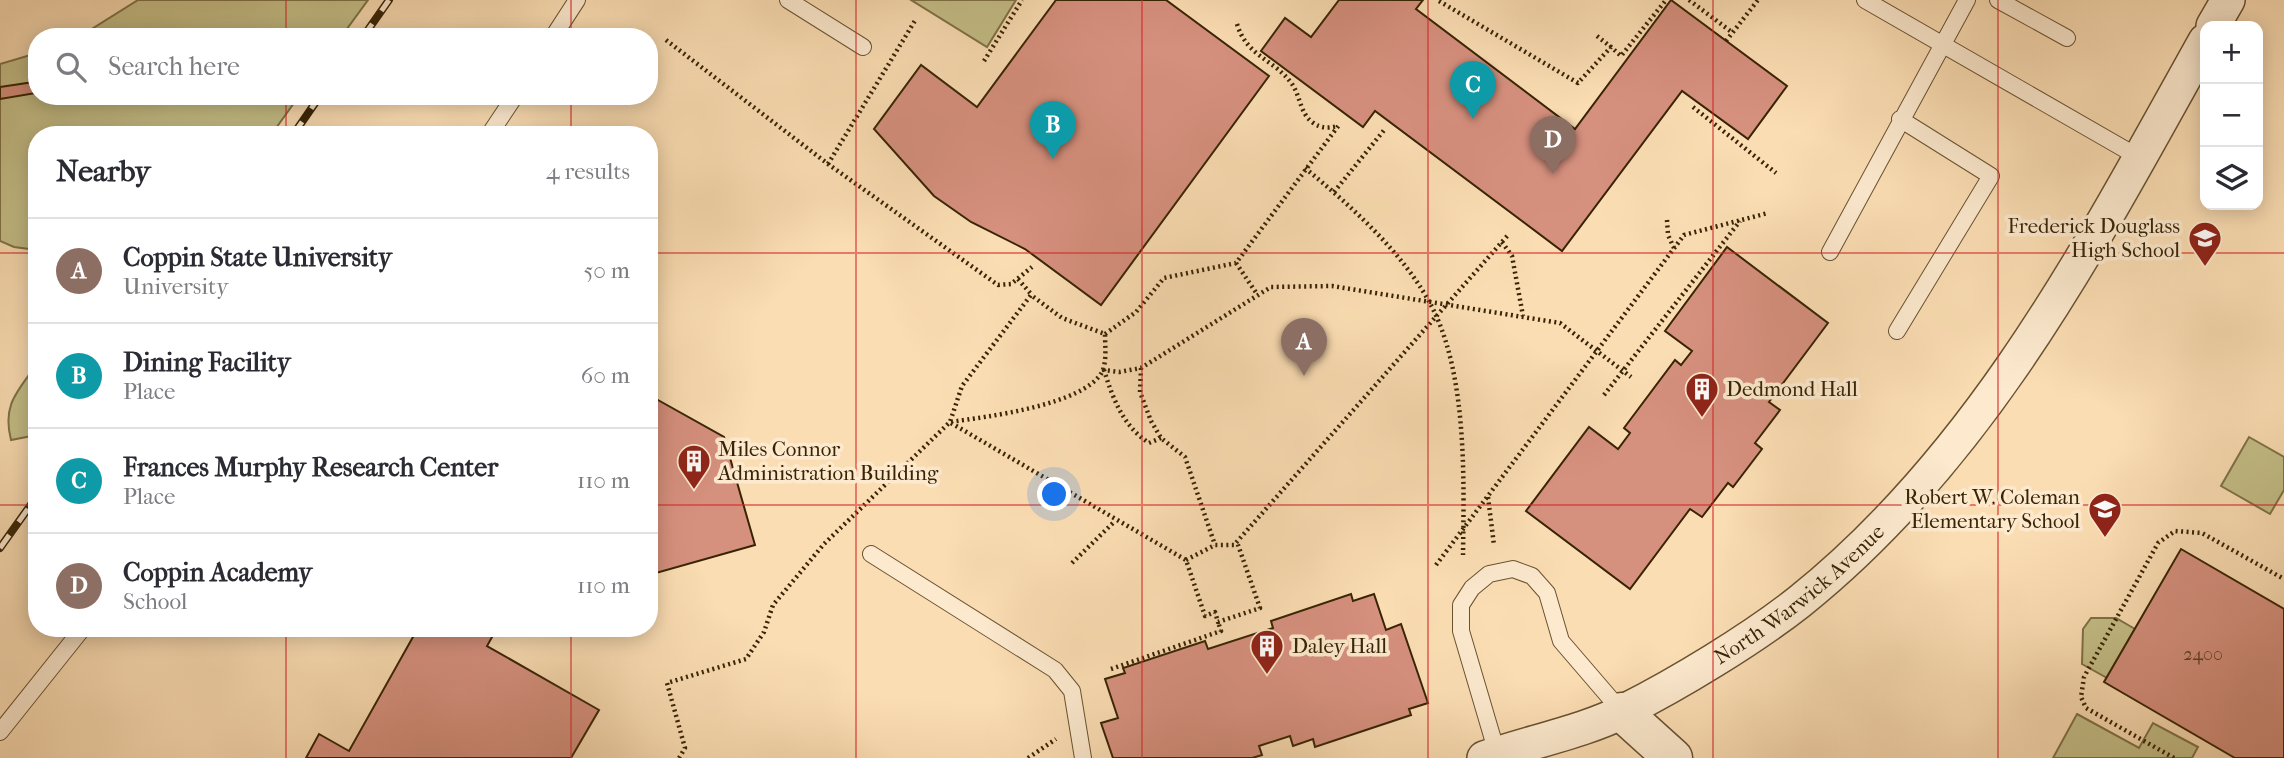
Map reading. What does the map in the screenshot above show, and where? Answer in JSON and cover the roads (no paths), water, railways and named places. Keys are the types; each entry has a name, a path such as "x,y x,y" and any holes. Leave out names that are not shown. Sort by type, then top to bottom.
{"street":[{"path":"2216,21 2228,0"},
{"name":"North Warwick Avenue","path":"1490,756 1622,712 1798,603 1861,546 1933,472 2007,377 2054,307 2200,50"},
{"path":"1622,712 1673,758"}],"lane":[{"path":"559,28 577,0"},
{"path":"788,0 863,47"},
{"path":"1865,0 2140,158"},
{"path":"1830,252 1967,0"},
{"path":"1998,0 2067,38"},
{"path":"495,126 509,105"},
{"path":"1897,331 1991,176 1900,119"},
{"path":"871,554 1055,670 1072,691 1083,758"},
{"path":"1490,756 1461,631 1461,605 1472,588 1489,574 1513,569 1532,576 1547,593 1561,641 1622,712"},
{"path":"0,732 76,637"}],"railway":[{"path":"369,28 389,0"},
{"path":"299,126 314,105"},
{"path":"0,548 28,509"}],"place":[{"name":"Frances Murphy Research Center","path":"1473,119"},
{"name":"Dining Facility","path":"1053,159"},
{"name":"Coppin Academy","path":"1553,174"},
{"name":"Frederick Douglass High School","path":"2205,268"},
{"name":"Coppin State University","path":"1304,376"},
{"name":"Dedmond Hall","path":"1702,419"},
{"name":"Miles Connor Administration Building","path":"694,491"},
{"name":"Robert W. Coleman Elementary School","path":"2105,539"},
{"name":"Daley Hall","path":"1267,676"}]}
